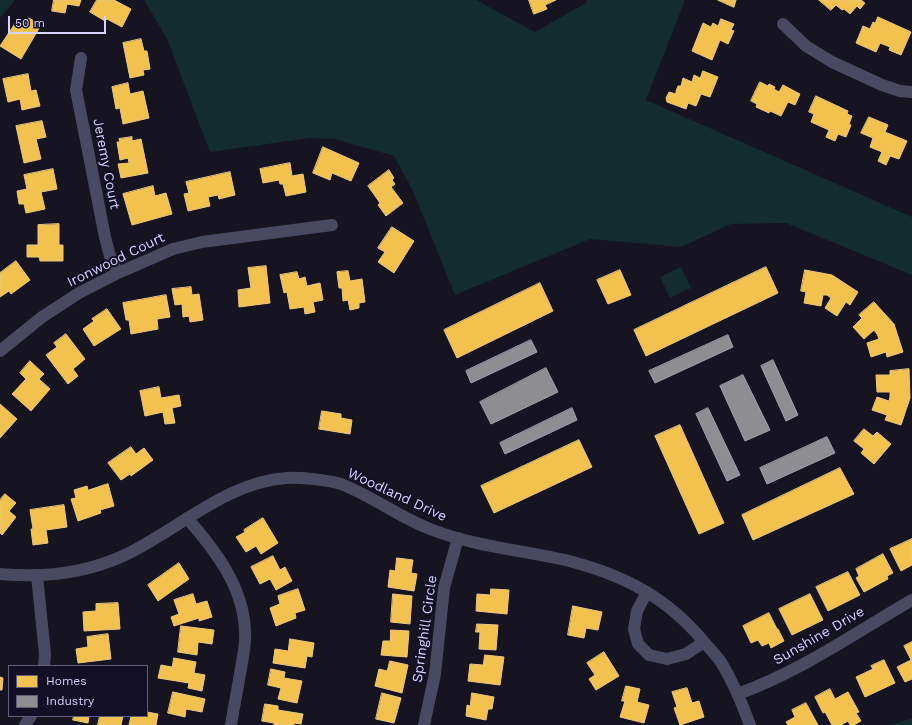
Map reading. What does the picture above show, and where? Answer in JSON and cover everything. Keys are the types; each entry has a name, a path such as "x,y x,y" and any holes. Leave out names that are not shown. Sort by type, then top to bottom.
{"street":[{"path":"783,24 806,46 832,62 900,92 912,92"},
{"name":"Jeremy Court","path":"81,58 76,90 105,237 110,256 118,273"},
{"name":"Ironwood Court","path":"0,351 42,317 79,293 118,273 173,249 202,242 332,225"},
{"name":"Woodland Drive","path":"0,574 37,576 59,575 91,568 123,556 229,495 257,483 286,478 313,479 340,484 429,529 458,538 564,560 600,570 636,585 667,605 696,631 720,660 738,694 750,725"},
{"path":"187,518 225,567 236,587 243,609 246,633 231,725"},
{"name":"Springhill Circle","path":"424,725 435,674 444,588 458,538"},
{"path":"37,576 45,654 44,665"},
{"path":"647,592 637,611 634,629 638,644 649,655 667,659 686,654 704,642"},
{"name":"Sunshine Drive","path":"738,694 762,685 802,665 912,600"}],"green space":[{"path":"0,0 15,0 0,18"},
{"path":"144,0 476,0 535,32 586,3 587,0 685,0 646,100 912,217 912,275 786,223 731,224 681,247 590,239 455,295 413,191 394,156 335,139 310,138 210,152 168,41"},
{"path":"681,267 691,288 670,298 660,277"},
{"path":"912,718 912,725 892,725"}],"building: Homes":[{"path":"54,0 81,0 79,6 67,4 65,13 52,11"},
{"path":"97,0 114,0 131,9 122,27 107,19 105,21 90,12"},
{"path":"529,0 556,0 545,5 547,9 534,14"},
{"path":"718,0 736,0 734,7"},
{"path":"819,0 861,0 865,3 860,9 857,6 850,14 836,5 831,10"},
{"path":"878,17 911,32 901,55 889,50 890,47 880,43 876,52 856,43 863,26 870,29 873,22 875,23"},
{"path":"29,18 41,25 21,59 0,46 18,19 25,23"},
{"path":"721,19 734,24 731,30 734,31 728,44 720,40 712,60 692,51 703,23 711,27 713,23 718,26"},
{"path":"141,39 144,51 147,51 150,69 143,70 144,75 130,78 123,43"},
{"path":"703,71 718,77 710,97 701,94 696,106 688,103 686,109 667,102 666,98 669,92 676,94 678,86 681,86 683,78 692,82 694,75 700,78"},
{"path":"28,74 31,91 36,90 40,106 22,110 20,99 8,102 3,79"},
{"path":"760,82 768,86 769,84 775,87 774,89 779,92 783,85 800,94 795,105 788,102 781,116 770,111 769,113 756,107 757,104 751,101"},
{"path":"128,83 130,94 143,91 149,118 123,124 120,108 116,109 112,87"},
{"path":"816,96 848,111 847,114 852,116 849,124 851,125 846,137 838,134 835,141 826,137 829,130 811,122 814,114 809,112"},
{"path":"869,117 888,125 885,132 907,141 899,159 890,156 886,165 878,161 882,152 870,147 873,138 861,133"},
{"path":"42,121 46,137 36,139 41,159 24,163 16,126"},
{"path":"132,137 132,141 141,139 148,173 121,178 118,164 129,163 128,158 120,160 117,142 120,142 119,139"},
{"path":"323,147 359,163 351,181 332,173 330,180 313,173"},
{"path":"290,163 292,176 303,174 306,192 286,196 283,184 280,184 279,180 263,183 260,169"},
{"path":"53,169 57,189 41,192 45,209 26,213 24,204 19,204 17,191 27,189 24,175"},
{"path":"389,170 394,178 392,180 395,184 391,187 403,203 386,216 378,205 380,203 368,186"},
{"path":"230,172 235,195 219,199 218,195 208,197 210,206 188,211 184,194 189,193 186,182"},
{"path":"153,186 155,196 166,193 172,214 132,225 123,194"},
{"path":"59,224 59,245 63,245 63,261 40,261 39,257 27,257 27,245 38,245 38,225"},
{"path":"392,227 414,241 394,273 378,262 385,252 378,248"},
{"path":"16,261 30,280 11,294 9,291 0,297 0,273"},
{"path":"266,266 270,303 239,307 238,290 251,288 248,268"},
{"path":"766,267 778,293 646,356 634,330"},
{"path":"620,270 631,295 608,304 597,280"},
{"path":"805,270 832,275 858,292 850,305 846,302 837,316 825,308 831,298 827,295 823,295 821,306 804,303 806,292 801,291"},
{"path":"348,271 350,281 362,279 365,302 359,303 359,308 350,310 348,300 343,301 342,288 339,288 337,272"},
{"path":"297,272 299,279 305,277 307,286 320,283 323,300 313,302 315,312 305,314 304,307 290,309 287,292 284,293 280,275"},
{"path":"540,283 553,311 457,358 444,330"},
{"path":"191,287 192,295 199,294 203,320 190,322 189,316 183,317 182,304 175,305 172,289"},
{"path":"166,295 170,317 157,319 158,329 131,334 129,320 126,320 123,303"},
{"path":"874,302 894,324 903,352 887,357 886,352 871,357 867,343 879,339 877,334 874,330 864,339 853,327 862,318 859,315"},
{"path":"107,309 121,329 94,346 83,329 94,321 92,319"},
{"path":"66,334 85,359 73,369 78,376 68,384 46,355 57,347 54,343"},
{"path":"30,361 44,374 39,379 50,389 31,411 12,394 26,379 20,373"},
{"path":"909,369 910,398 901,425 885,420 887,415 872,410 877,397 889,401 890,397 890,392 877,392 876,375 890,375 890,371"},
{"path":"159,387 161,398 179,395 181,406 172,408 175,423 165,424 163,412 145,416 140,391"},
{"path":"0,404 17,419 0,438"},
{"path":"322,411 341,414 341,418 352,420 350,434 319,429"},
{"path":"680,425 724,523 699,534 655,436"},
{"path":"864,429 873,436 877,432 891,444 874,464 861,453 864,449 854,441"},
{"path":"579,440 592,467 494,513 481,486"},
{"path":"131,447 136,454 144,448 153,460 131,476 130,474 121,480 108,463"},
{"path":"840,468 854,494 753,540 742,515"},
{"path":"108,484 114,506 100,510 101,513 78,521 71,499 76,498 74,490 87,486 88,490"},
{"path":"5,494 16,503 9,511 16,517 2,535 0,533 0,500"},
{"path":"64,505 67,527 46,530 48,543 33,545 31,529 33,529 30,510"},
{"path":"263,518 278,543 261,554 256,546 246,552 236,537"},
{"path":"912,539 912,565 901,571 890,549"},
{"path":"883,554 893,573 887,576 888,579 864,592 856,578 859,576 856,569"},
{"path":"273,556 280,570 285,567 292,581 276,590 270,579 260,584 251,567"},
{"path":"397,558 413,560 411,573 417,574 414,591 388,587 390,570 395,571"},
{"path":"179,563 189,579 158,601 148,585"},
{"path":"848,572 860,595 828,611 816,587"},
{"path":"298,589 305,610 295,613 296,618 276,626 270,608 280,604 278,596"},
{"path":"491,589 509,590 507,614 476,611 477,594 490,595"},
{"path":"193,594 196,604 207,601 212,617 199,621 199,618 174,626 171,617 179,614 174,600"},
{"path":"393,594 412,596 410,624 391,622"},
{"path":"810,594 823,620 792,635 779,609"},
{"path":"118,603 120,629 84,631 83,612 96,611 96,604"},
{"path":"573,606 602,612 598,630 586,628 584,638 568,635"},
{"path":"769,613 784,641 771,648 769,643 762,646 758,640 751,643 743,626"},
{"path":"477,624 498,625 496,650 479,649 480,632 476,632"},
{"path":"181,626 214,630 212,644 198,642 197,655 178,652"},
{"path":"391,630 409,631 407,657 381,655 383,641 390,641"},
{"path":"108,634 111,659 78,663 76,649 88,647 87,637"},
{"path":"290,639 314,643 312,657 307,656 305,668 273,663 275,649 288,651"},
{"path":"912,642 912,679 905,682 897,667 911,660 904,646"},
{"path":"604,652 619,676 596,690 589,679 595,675 587,663"},
{"path":"485,655 504,657 500,685 468,681 470,664 483,665"},
{"path":"174,658 196,662 194,673 205,675 202,691 188,688 189,683 158,678 161,665 172,667"},
{"path":"884,660 895,683 865,697 856,677 873,669 871,666"},
{"path":"390,661 408,665 402,693 375,686 379,669 387,671"},
{"path":"271,669 285,672 284,678 302,681 297,703 278,699 281,688 268,685"},
{"path":"0,677 3,678 2,690 0,690"},
{"path":"626,686 640,689 637,702 649,705 644,723 620,717 625,701 622,701"},
{"path":"687,688 692,703 699,701 704,717 680,725 674,708 677,707 672,692"},
{"path":"830,689 835,699 848,692 859,712 856,713 861,721 854,725 850,725 848,721 841,725 832,725 825,712 823,713 815,697"},
{"path":"173,692 205,699 202,712 186,709 185,717 168,713"},
{"path":"382,693 401,698 394,723 376,719"},
{"path":"472,693 494,697 492,709 488,709 486,720 466,716 467,705 470,706"},
{"path":"806,703 818,725 788,725 786,722 795,717 792,710"},
{"path":"265,704 278,706 278,710 303,714 301,724 294,723 294,725 274,725 274,723 262,721"},
{"path":"148,712 158,714 156,725 129,725 131,717 148,717"},
{"path":"74,717 89,717 88,723 73,720"},
{"path":"100,717 123,717 121,725 98,725"}],"building: Industry":[{"path":"728,335 733,347 655,383 649,371"},
{"path":"531,340 537,352 471,383 466,371"},
{"path":"773,360 798,415 786,421 761,366"},
{"path":"546,368 558,392 491,424 480,402"},
{"path":"743,375 770,430 745,441 720,386"},
{"path":"572,408 577,420 505,454 500,443"},
{"path":"708,408 740,475 727,481 696,414"},
{"path":"827,437 835,453 767,484 760,468"}]}
